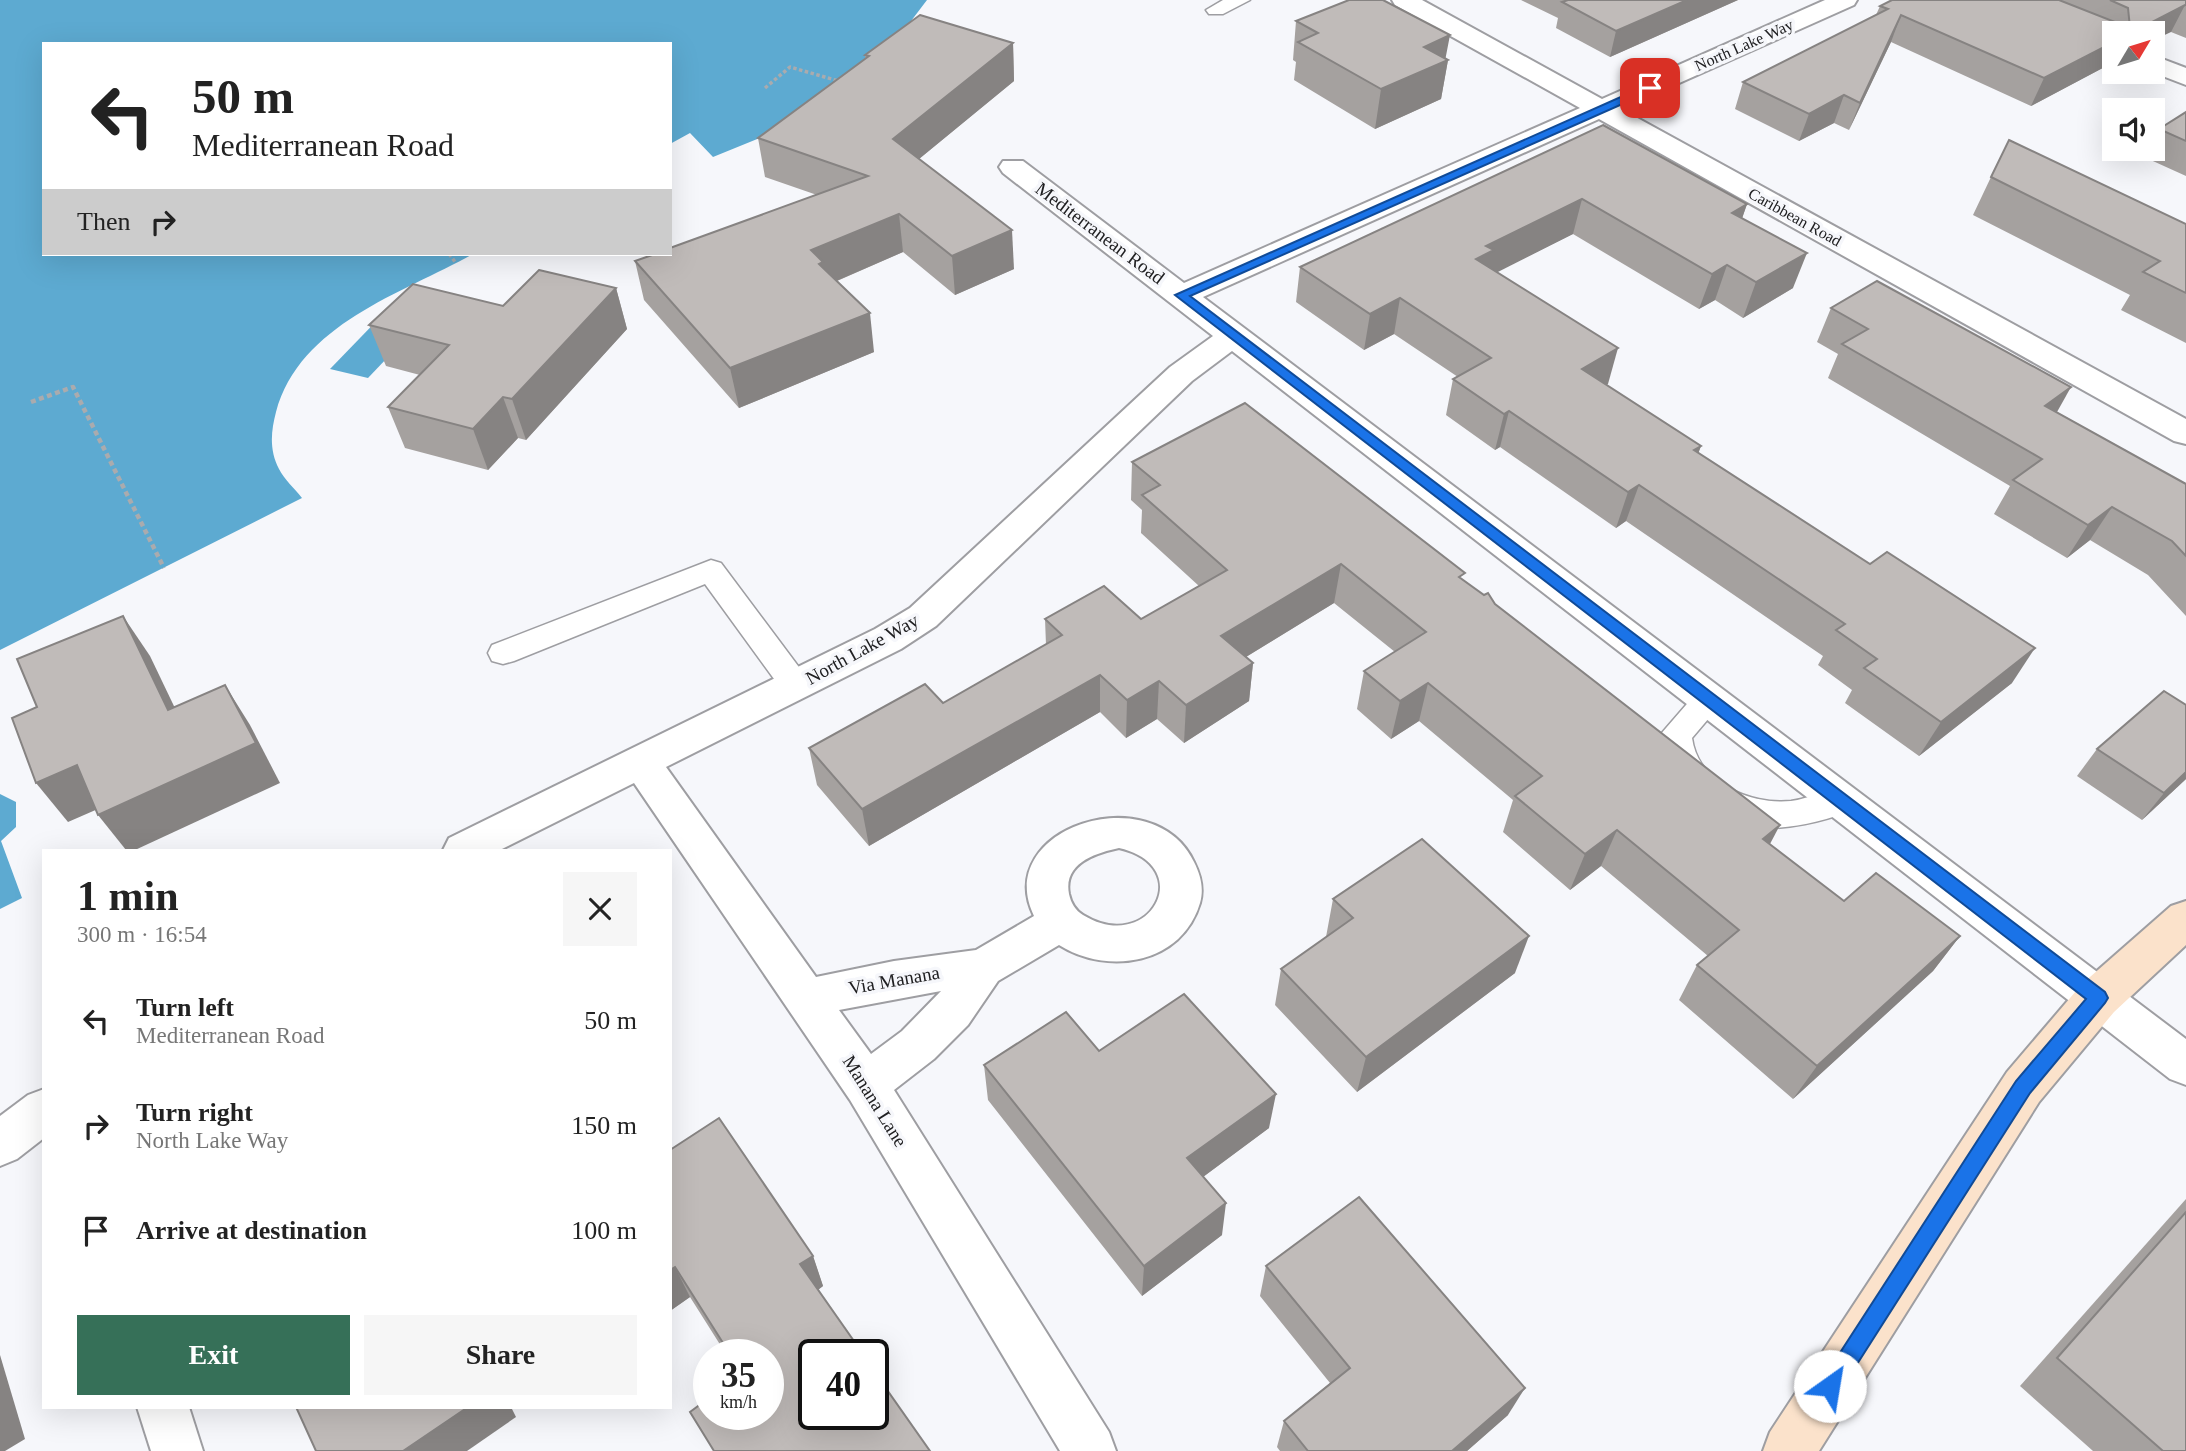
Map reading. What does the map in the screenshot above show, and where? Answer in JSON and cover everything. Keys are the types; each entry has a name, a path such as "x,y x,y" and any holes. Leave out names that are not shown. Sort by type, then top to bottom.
{"street":[{"name":"Caribbean Road","path":"1404,0 2186,433"},
{"name":"North Lake Way","path":"1182,295 1845,0"},
{"path":"2165,68 2186,77"},
{"name":"Mediterranean Road","path":"1013,167 2186,1065"},
{"name":"North Lake Way","path":"465,849 796,686 888,639 923,617 1181,374 1234,335"},
{"name":"Manana Lane","path":"642,763 866,1085 1090,1451"},
{"path":"1789,1451 2023,1087 2098,998 2186,919"},
{"name":"Via Manana","path":"866,1085 952,1011 983,968 1061,922"},
{"name":"Via Manana","path":"807,999 861,984 918,974 983,968"},
{"path":"0,1144 42,1112"},
{"path":"164,1409 177,1451"}],"lane":[{"path":"1216,10 1240,0"},
{"path":"503,653 711,570 796,686"},
{"path":"1710,698 1676,735 1679,761 1708,792 1752,814 1792,814 1843,801"}],"path":[{"path":"765,88 790,67 849,84"},
{"path":"451,256 456,263"},
{"path":"31,402 73,387 164,568"}],"water":[{"path":"0,0 927,0 892,46 779,130 713,157 690,133 672,143 672,42 42,42 42,256 469,256 356,315 330,334 307,356 288,382 276,412 272,448 281,473 302,498 0,650"},
{"path":"390,307 428,315 368,378 330,369"},
{"path":"0,794 16,802 16,827 1,841 22,898 0,909"}],"building":[{"path":"1349,0 1383,0 1450,35 1424,47 1448,60 1381,89 1298,42 1318,33 1296,21"},
{"path":"1687,0 1616,31 1562,2"},
{"path":"1892,0 2059,0 2112,21 2102,21 2102,48 2044,78 1901,15 1860,103 1844,95 1809,114 1743,82 1888,9 1880,6"},
{"path":"2110,0 2186,0 2186,5 2155,21 2129,21 2128,8"},
{"path":"920,15 1013,43 893,139 1012,230 952,256 899,214 811,250 823,262 819,264 870,313 730,368 635,261 649,256 672,256 672,247 868,176 758,138 869,56 865,55"},
{"path":"2186,112 2186,141 2165,132 2165,125"},
{"path":"1603,125 1747,204 1732,213 1807,253 1756,282 1727,265 1712,274 1582,199 1486,246 1494,250 1476,259 1618,348 1582,369 1701,446 1694,450 1870,564 1887,552 2035,648 1941,722 1864,668 1877,659 1836,630 1845,624 1639,485 1628,492 1509,411 1504,414 1453,379 1491,358 1400,298 1370,314 1300,267"},
{"path":"2009,140 2186,224 2186,293 2143,272 2160,261 1991,177"},
{"path":"539,270 616,288 512,399 503,397 473,429 388,407 449,345 369,325 413,284 503,306"},
{"path":"1877,281 2071,387 2045,406 2186,484 2186,556 2172,541 2112,507 2088,525 2013,480 2042,459 1842,344 1868,329 1831,308"},
{"path":"1245,403 1465,573 1459,577 1484,595 1488,593 1495,604 1780,825 1763,839 1844,901 1876,873 1960,936 1817,1066 1697,965 1739,930 1617,830 1585,854 1515,796 1542,776 1428,683 1400,701 1364,671 1426,632 1341,564 1221,636 1253,663 1186,705 1159,681 1127,700 1100,675 862,809 809,748 925,684 943,703 1062,635 1045,619 1104,586 1141,619 1227,570 1142,495 1160,485 1132,462"},
{"path":"123,616 168,710 225,685 256,743 98,815 77,765 36,783 12,718 37,707 17,659"},
{"path":"2164,691 2186,705 2186,772 2164,793 2097,749"},
{"path":"1422,839 1529,936 1366,1057 1281,969 1353,918 1333,899"},
{"path":"1184,994 1276,1094 1187,1158 1226,1203 1144,1266 984,1065 1066,1012 1099,1051"},
{"path":"719,1118 813,1256 800,1264 852,1339 798,1339 798,1430 889,1430 889,1393 930,1451 714,1451 701,1430 784,1430 784,1339 721,1339 675,1267 672,1269 672,1149"},
{"path":"1359,1197 1525,1388 1452,1451 1308,1451 1284,1421 1350,1368 1266,1266"},
{"path":"2186,1212 2186,1451 2163,1451 2057,1358"},
{"path":"297,1409 465,1409 403,1451 316,1451"}],"route":[{"path":"1650,88 1182,295 2098,998 2023,1087 1830,1386"}]}
